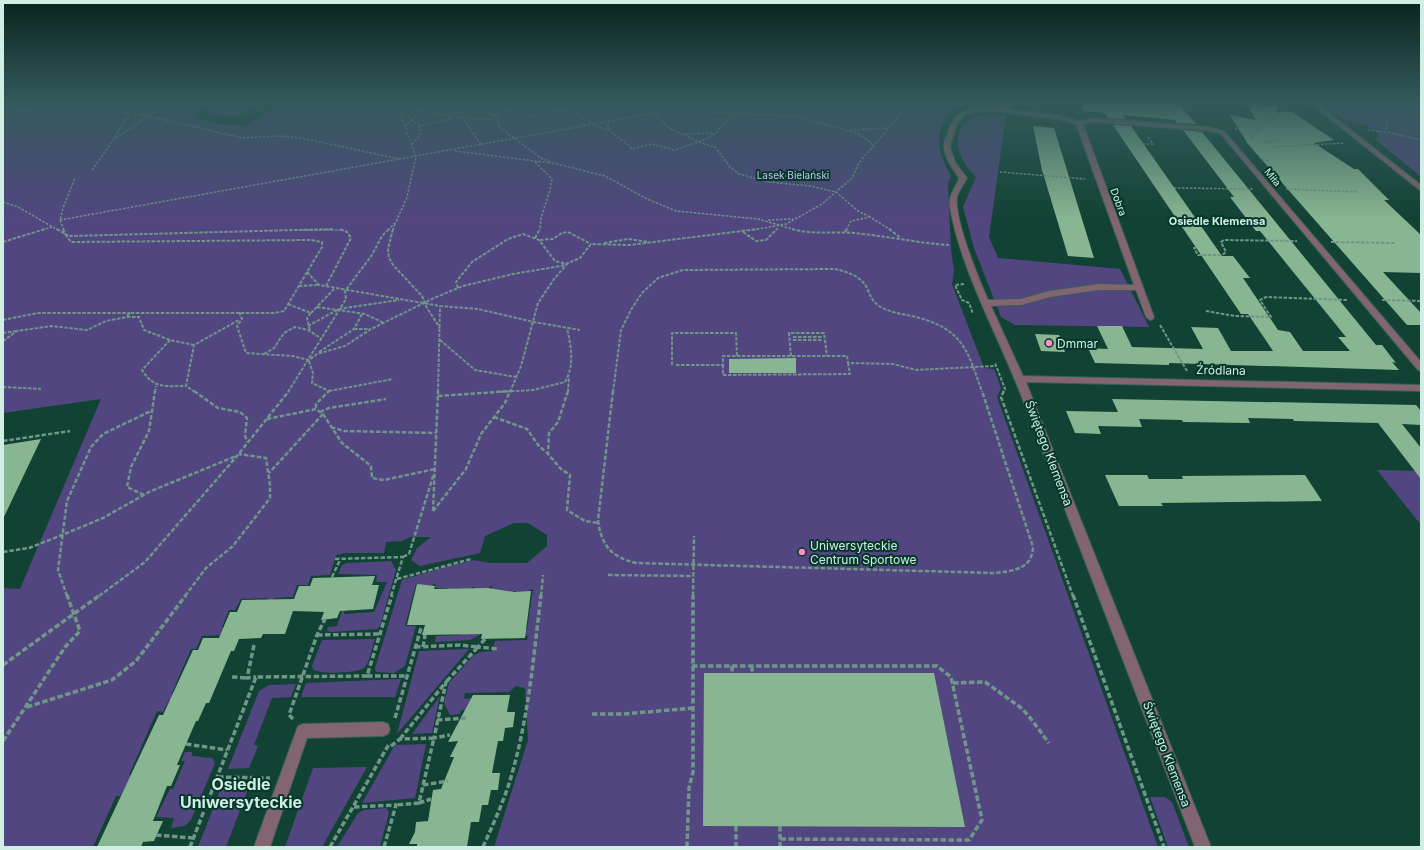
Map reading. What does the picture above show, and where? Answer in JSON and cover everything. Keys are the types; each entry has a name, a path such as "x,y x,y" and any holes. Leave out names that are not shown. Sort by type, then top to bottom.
{"street":[{"name":"Świętego Klemensa","path":"948,140 947,146 949,156 963,178 955,192 954,201 959,232 963,245 986,303 1020,379 1203,847"},
{"name":"Dobra","path":"1085,140 1150,318"},
{"name":"Miła","path":"1229,140 1421,368"},
{"path":"1358,140 1421,189"},
{"path":"986,303 1021,302 1049,294 1099,287 1139,288"},
{"name":"Źródlana","path":"1020,379 1421,388"},
{"path":"262,847 303,731 383,729"}],"path":[{"path":"92,170 114,140"},
{"path":"309,140 401,160"},
{"path":"410,140 416,157 407,197 389,239 389,259 398,274 423,298 424,304 440,328"},
{"path":"411,144 415,140"},
{"path":"478,140 481,145"},
{"path":"60,220 512,140"},
{"path":"517,140 541,158 553,163 605,176 647,199 676,210 696,214 758,219 796,219"},
{"path":"622,140 632,149 652,144 677,149 702,140"},
{"path":"693,140 715,147 730,167 739,174 759,180 810,186 836,192 858,211 870,217 903,240"},
{"path":"867,140 874,146"},
{"path":"539,240 553,239 562,233 568,232 591,244 630,245 743,232 780,226 796,219 822,204 836,192 852,178 859,163 880,140"},
{"path":"1265,143 1275,140"},
{"path":"1273,147 1361,142"},
{"path":"451,151 553,163"},
{"path":"535,162 552,179 551,192 541,219 542,229 535,238"},
{"path":"1000,172 1092,180"},
{"path":"3,320 38,313 284,311 322,247 322,242 320,241 71,242 60,220 63,208 75,178"},
{"path":"1174,188 1262,189"},
{"path":"3,202 18,207 71,236 340,230 347,232 350,238 326,286"},
{"path":"845,232 850,221 870,217"},
{"path":"758,219 802,232 845,232 921,243 963,245"},
{"path":"3,665 145,562 238,455 294,385 346,298 345,291 372,255 382,236 396,222"},
{"path":"743,232 756,242 766,240 780,226"},
{"path":"4,242 53,227"},
{"path":"458,288 456,282 472,262 508,239 523,234 539,240 555,261 567,264"},
{"path":"318,354 345,346 371,329 458,288 513,274 561,266 580,258 591,244 628,240 653,242"},
{"path":"1196,248 1194,248 1198,255 1222,255 1226,252 1220,242 1224,240 1298,241"},
{"path":"1326,242 1396,243"},
{"path":"440,306 433,512 466,469 481,434 505,403 516,377 534,322 538,303 554,279 567,264"},
{"path":"834,269 841,270 861,281 866,287 872,300 884,309 926,319 949,331 966,347 974,367 1033,547 1033,555 1025,565 1019,568 994,573 636,563 625,560 610,552 601,537 598,523 599,502 621,330 642,292 651,282 661,276 675,271 834,269"},
{"path":"307,272 319,285"},
{"path":"975,317 968,303 962,300 955,284 978,284"},
{"path":"299,286 319,285 345,291 424,304 478,308 534,322 580,330"},
{"path":"311,332 308,326 307,318 334,288"},
{"path":"1206,310 1235,316 1271,317 1260,300 1266,297 1348,300"},
{"path":"308,326 339,309 402,300"},
{"path":"1377,300 1421,301"},
{"path":"288,304 292,307 311,313"},
{"path":"317,307 339,309 362,314 384,323"},
{"path":"240,312 241,320 237,326 246,353 292,356 308,360 354,330 362,314"},
{"path":"127,317 130,313"},
{"path":"3,333 51,326 87,330 106,321 127,317 139,317 144,330 170,340 194,345 241,320"},
{"path":"1159,323 1193,382"},
{"path":"263,354 274,348 284,333 295,327 311,332 322,339"},
{"path":"548,454 550,433 558,422 568,392 568,377 572,353 567,328"},
{"path":"354,330 371,329"},
{"path":"3,340 17,331"},
{"path":"672,365 672,333 736,333 737,356"},
{"path":"791,356 789,333 800,338"},
{"path":"816,338 824,333 827,356"},
{"path":"800,338 816,338 822,339 793,339 800,338"},
{"path":"170,340 142,370 146,378 156,386 186,386 218,408 240,412 247,418 245,435 248,443"},
{"path":"440,340 475,370 516,377"},
{"path":"186,386 194,345"},
{"path":"723,356 827,356 847,356 850,374 723,375 723,356"},
{"path":"993,359 1005,389 1001,397 1164,847"},
{"path":"308,360 313,373 312,384 329,391 393,379"},
{"path":"848,363 892,364 916,370 996,366"},
{"path":"676,365 723,365"},
{"path":"438,396 510,390 533,390 565,382 568,377"},
{"path":"144,495 128,487 131,467 149,431 156,386"},
{"path":"3,387 41,389"},
{"path":"316,409 316,404 329,391"},
{"path":"320,412 328,408 345,407 372,399 386,399"},
{"path":"266,419 316,409 323,414 330,427 342,443 371,466 372,478 384,480 435,469"},
{"path":"3,741 65,647 80,631 58,570 67,501 91,447 104,434 153,410"},
{"path":"268,473 323,414"},
{"path":"494,417 527,429 539,446 570,476 567,510 579,520 591,524 598,523"},
{"path":"330,427 344,431 436,433"},
{"path":"3,442 70,431"},
{"path":"3,552 29,548 62,536 103,518 144,495 238,455 266,458 270,498 233,546 206,568 136,661 112,680 26,707"},
{"path":"335,559 403,557 409,554 435,469"},
{"path":"688,847 689,788 693,772 694,680 692,666 694,536"},
{"path":"367,676 403,557"},
{"path":"332,578 340,559"},
{"path":"396,580 471,559"},
{"path":"483,847 501,807 515,762 526,712 543,575"},
{"path":"608,575 694,576"},
{"path":"303,731 289,715 317,635 326,619"},
{"path":"317,635 380,634"},
{"path":"423,647 425,635"},
{"path":"389,747 400,739 446,682 483,643 485,639"},
{"path":"415,647 460,645 498,649"},
{"path":"247,678 254,646"},
{"path":"692,666 937,666 951,677 982,820 969,840 780,839"},
{"path":"732,666 732,673"},
{"path":"752,666 752,673"},
{"path":"232,677 303,678 407,676"},
{"path":"190,847 256,677"},
{"path":"419,803 446,682"},
{"path":"953,683 985,682 1020,707 1028,715 1049,743"},
{"path":"592,714 623,714 694,708"},
{"path":"437,720 466,718"},
{"path":"400,739 450,736"},
{"path":"186,744 228,750"},
{"path":"218,777 286,778"},
{"path":"423,784 448,781"},
{"path":"354,808 419,803 431,799"},
{"path":"384,847 396,805"},
{"path":"736,826 736,847"},
{"path":"780,826 780,847"},
{"path":"156,835 193,838"}],"green space":[{"name":"Lasek Bielański","path":"3,140 939,140 941,154 951,176 948,184 951,250 954,271 952,284 984,368 994,369 1001,388 997,397 1158,847 494,847 528,740 525,688 516,686 509,692 465,693 464,699 472,698 471,710 461,710 460,714 450,715 444,703 449,683 474,655 481,652 492,651 495,641 527,640 528,636 520,636 520,631 527,630 533,589 529,590 528,595 516,596 516,591 514,591 512,596 492,591 492,586 490,586 488,592 475,592 475,587 472,587 471,593 459,593 460,588 457,588 456,593 447,593 448,588 435,588 436,584 433,584 431,589 418,589 419,584 416,584 405,626 416,626 405,666 394,673 376,672 375,668 402,580 474,560 490,563 527,563 547,546 547,535 528,523 514,523 485,536 480,553 420,566 411,560 417,548 431,537 410,537 402,541 386,542 384,553 345,553 336,555 330,575 311,576 308,585 297,585 293,597 274,598 273,600 267,601 268,598 241,599 235,610 229,610 222,627 224,628 221,635 202,636 196,649 191,649 172,693 175,694 173,699 169,700 163,712 157,711 129,775 133,775 120,796 116,796 93,847 3,847 3,588 20,589 101,399 3,413"},
{"path":"958,140 1003,140 989,237 998,258 1120,269 1149,327 1015,325 1001,317 974,248 963,207 976,177 960,155"},
{"path":"1376,140 1421,140 1421,177"},
{"path":"1377,470 1421,471 1421,525"},
{"path":"391,561 396,570 380,626 377,629 330,632 327,630 328,627 337,626 343,608 345,608 344,614 374,612 387,582 376,582 377,575 338,574 342,565 347,563"},
{"path":"461,625 481,629 480,635 470,640 435,642 436,636 459,635"},
{"path":"375,639 366,666 360,670 330,673 316,671 313,669 312,666 322,640"},
{"path":"469,649 397,734 419,651"},
{"path":"401,679 395,697 301,697 306,683"},
{"path":"296,684 291,697 272,698 254,745 258,746 249,768 228,769 259,691 269,685"},
{"path":"440,696 432,733 412,734"},
{"path":"426,744 415,798 362,803 395,745"},
{"path":"185,752 192,752 192,756 212,758 215,763 191,820 185,826 171,828 174,818 156,817 170,789 173,789 185,761 181,761"},
{"path":"367,767 322,847 285,847 313,768"},
{"path":"223,783 250,784 226,847 198,847"},
{"path":"1150,797 1165,797 1172,802 1189,847 1168,847"},
{"path":"386,808 389,812 380,847 337,847 358,813 364,810"}],"building":[{"path":"1036,140 1058,140 1094,258 1068,256 1042,170"},
{"path":"1123,140 1141,140 1222,256 1233,256 1250,278 1243,278 1278,330 1290,332 1303,351 1350,351 1338,337 1346,337 1260,231 1256,231 1230,197 1234,197 1190,140 1208,140 1376,345 1382,345 1396,363 1392,362 1399,370 1169,363 1169,365 1095,363 1088,348 1108,349 1097,326 1122,326 1132,347 1203,349 1191,327 1218,328 1231,351 1273,351 1248,314 1241,314"},
{"path":"1245,140 1334,140 1314,143 1354,169 1358,169 1389,200 1384,200 1421,235 1421,273 1383,272 1421,313 1421,325 1407,325"},
{"path":"1035,334 1059,335 1065,352 1041,351"},
{"path":"796,358 796,373 729,373 729,359"},
{"path":"1112,399 1416,405 1421,411 1421,425 1402,424 1421,448 1421,479 1378,423 1294,421 1293,419 1248,418 1250,423 1183,422 1182,420 1139,419 1142,427 1098,426 1101,434 1075,433 1066,411 1118,412"},
{"path":"41,439 3,519 3,445"},
{"path":"1105,475 1147,475 1149,479 1183,479 1182,476 1305,475 1322,501 1161,503 1163,506 1119,506"},
{"path":"375,576 372,585 379,585 373,609 340,611 337,618 321,620 324,612 293,611 285,634 263,634 261,638 239,639 234,651 231,651 209,703 206,703 198,721 196,721 177,765 180,765 171,786 167,786 153,821 163,821 154,841 143,842 141,847 97,847 159,715 163,715 193,650 198,650 203,638 219,638 230,612 237,612 242,600 294,599 299,586 310,586 313,578"},
{"path":"417,584 435,586 434,589 488,588 514,592 531,591 525,638 481,639 482,634 422,635 425,625 407,625"},
{"path":"704,673 934,673 965,827 703,826"},
{"path":"473,695 510,695 507,712 515,712 513,727 505,728 503,741 498,741 492,773 500,773 498,790 491,790 488,805 482,805 479,822 471,822 467,847 417,847 417,844 409,844 415,832 416,822 428,821 433,790 441,789 454,757 450,757 458,741 448,742"}],"place":[{"name":"Dmmar","path":"1049,343"},
{"name":"Uniwersyteckie Centrum Sportowe","path":"802,552"}],"district":[{"name":"Osiedle Klemensa","path":"1217,221"},
{"name":"Osiedle Uniwersyteckie","path":"241,793"}]}
